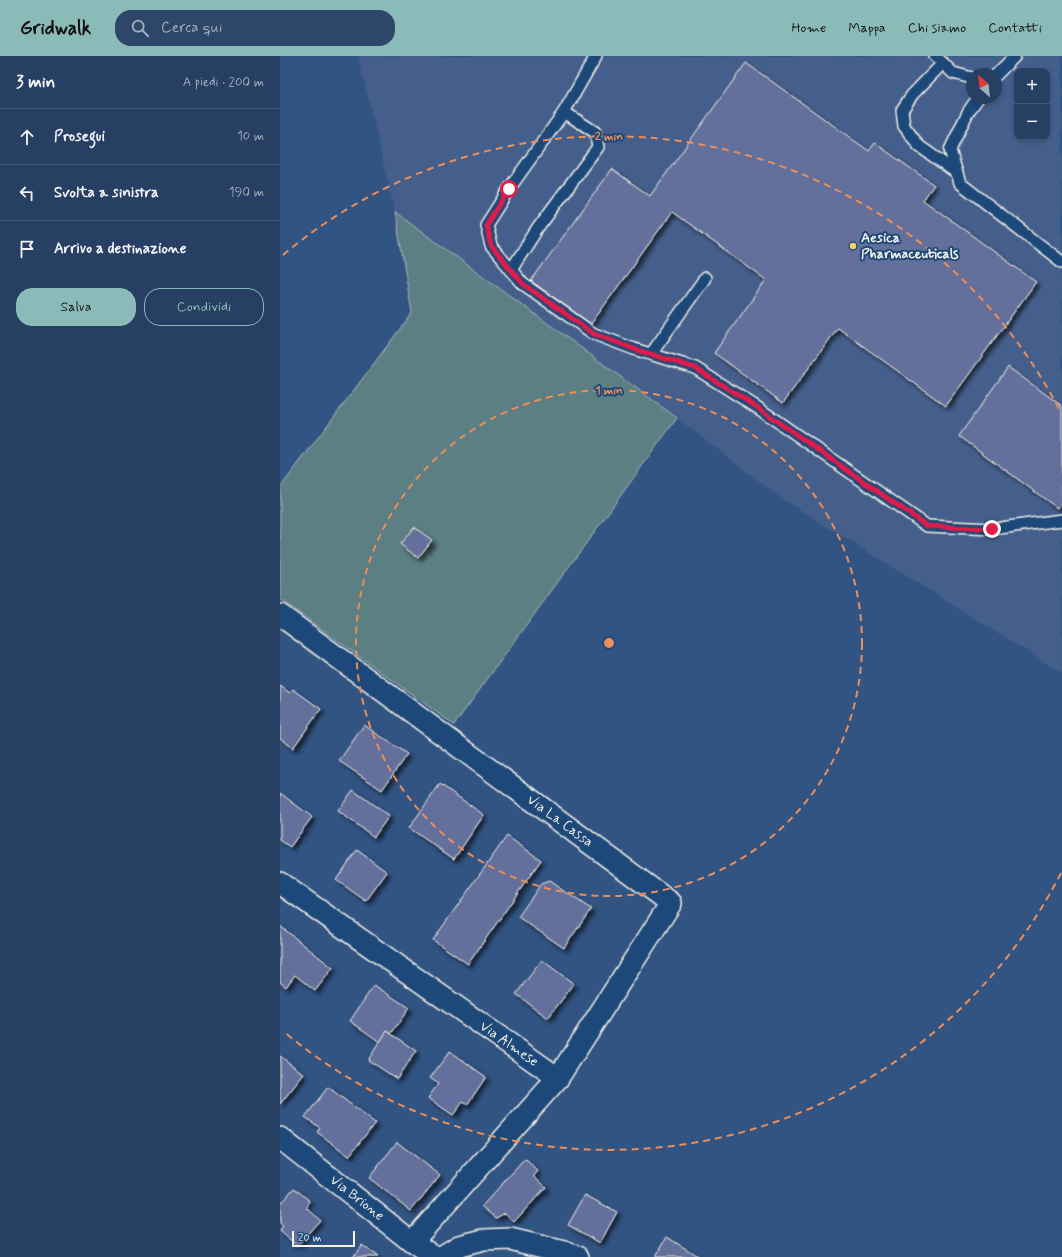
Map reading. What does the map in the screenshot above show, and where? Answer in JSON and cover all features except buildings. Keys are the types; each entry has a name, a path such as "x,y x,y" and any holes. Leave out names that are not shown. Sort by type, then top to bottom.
{"street":[{"name":"Via La Cassa","path":"280,615 671,903 558,1078"},
{"name":"Via Almese","path":"280,884 558,1078"},
{"path":"412,1242 558,1078"},
{"name":"Via Brione","path":"280,1138 412,1242 434,1257"},
{"path":"441,1257 459,1246 484,1240 510,1239 564,1252 578,1257"}],"lane":[{"path":"596,56 564,112 509,189 486,225 491,246 523,284 594,334 695,368 758,408 927,526 992,529 1062,520"},
{"path":"1002,69 1015,56"},
{"path":"957,173 919,146 904,126 902,110 939,60 953,73 966,76"},
{"path":"974,104 968,112 950,150 960,183 1062,262"},
{"path":"511,270 538,228 598,147 595,132 564,112"},
{"path":"651,354 705,278"}],"shaded area":[{"path":"358,56 1062,56 1062,673 781,498 677,418 395,212"}],"green space":[{"path":"395,212 677,418 454,725 280,599 280,488 412,313"}],"place":[{"name":"Aesica Pharmaceuticals","path":"853,246"}],"route":[{"path":"509,189 486,225 491,246 523,284 594,334 634,349 695,368 758,408 927,526 992,529"}]}
